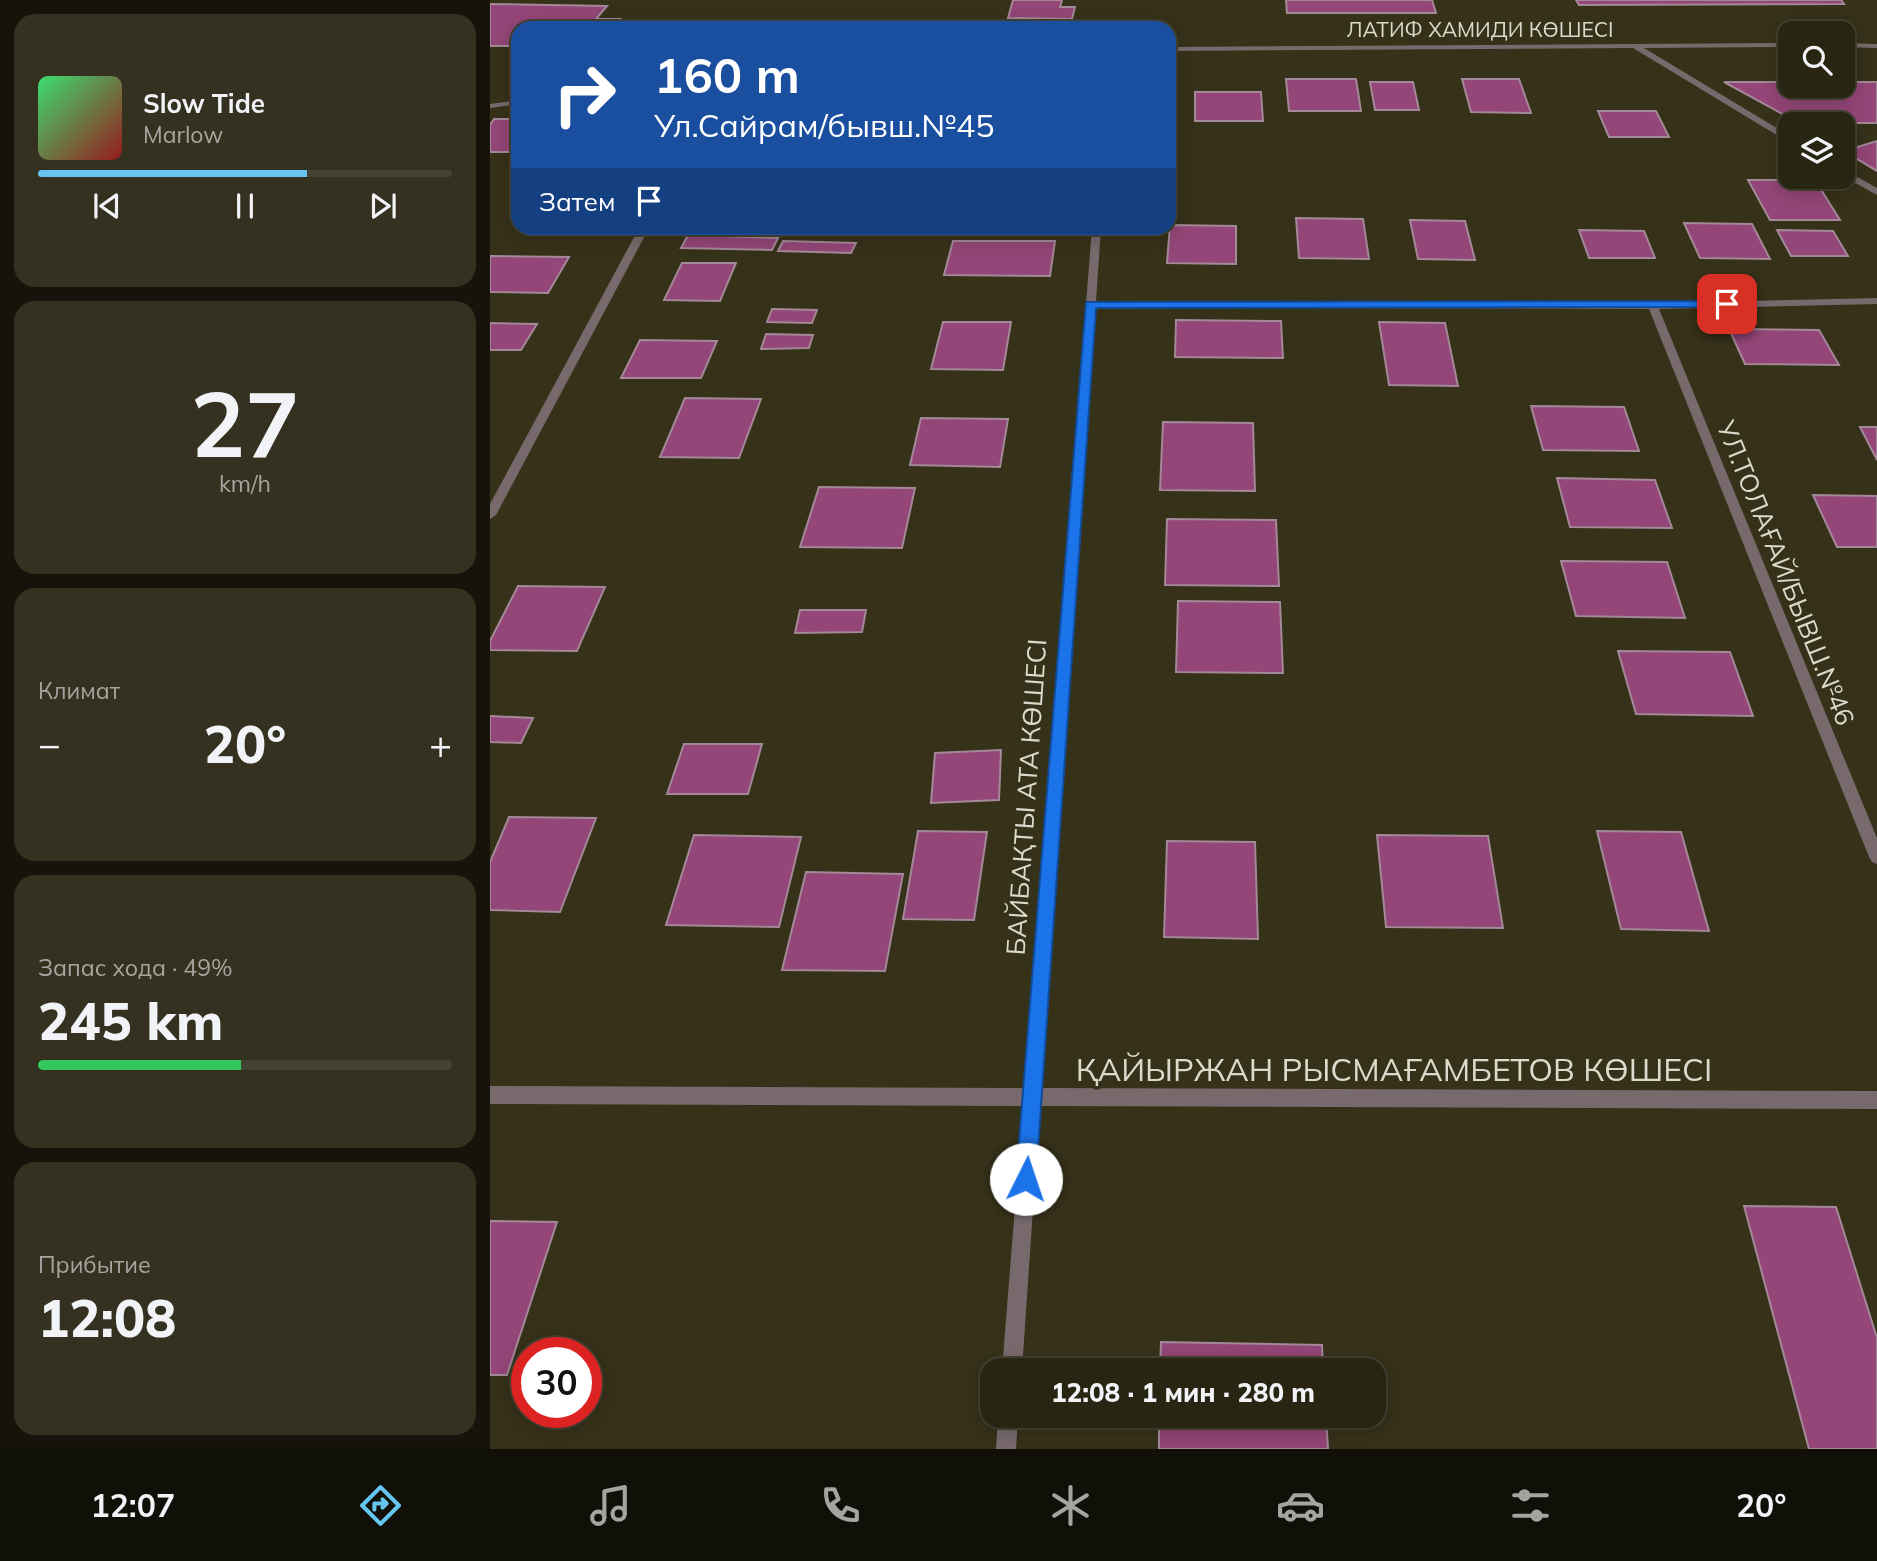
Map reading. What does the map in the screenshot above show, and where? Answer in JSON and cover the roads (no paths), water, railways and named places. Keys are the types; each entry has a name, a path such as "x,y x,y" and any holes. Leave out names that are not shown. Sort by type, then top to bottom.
{"street":[{"name":"ЛАТИФ ХАМИДИ КӨШЕСІ","path":"1176,48 1778,45"},
{"path":"1634,46 1778,133"},
{"path":"1855,46 1877,46"},
{"path":"490,106 511,103"},
{"path":"1855,179 1877,192"},
{"path":"490,516 641,235"},
{"name":"БАЙБАҚТЫ АТА КӨШЕСІ","path":"1013,1358 1095,235"},
{"path":"1090,304 1653,306 1877,301"},
{"name":"УЛ.ТОЛАҒАЙ/БЫВШ.№46","path":"1653,306 1877,857"},
{"name":"ҚАЙЫРЖАН РЫСМАҒАМБЕТОВ КӨШЕСІ","path":"490,1095 1877,1100"},
{"path":"1006,1449 1007,1428"}]}
